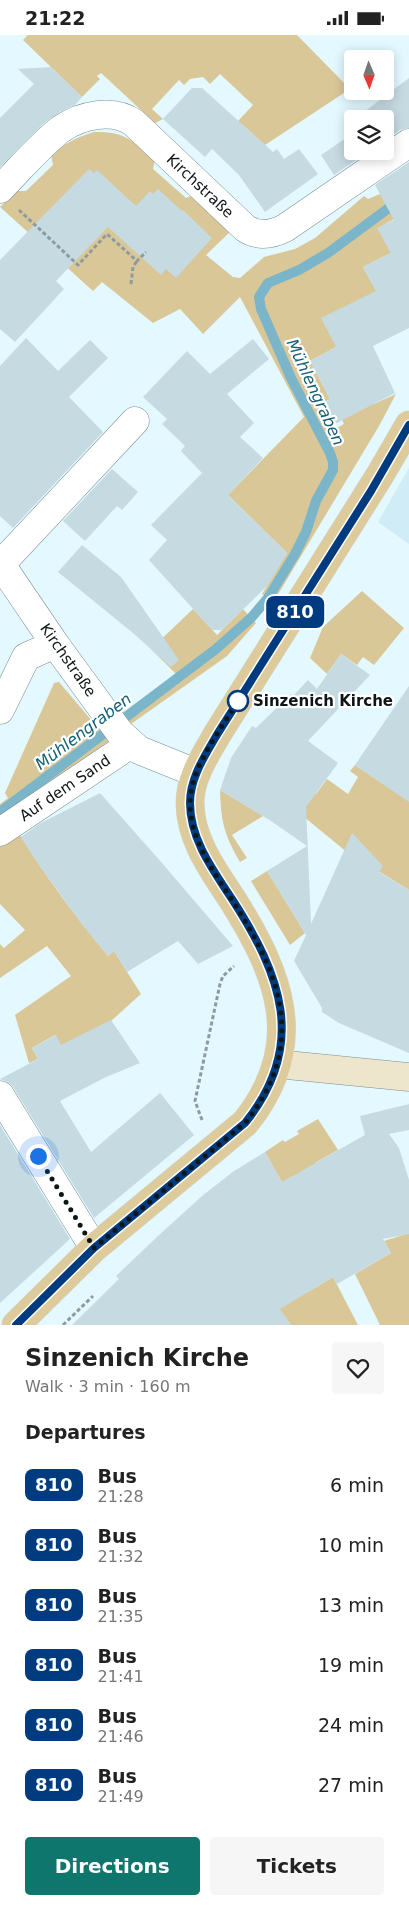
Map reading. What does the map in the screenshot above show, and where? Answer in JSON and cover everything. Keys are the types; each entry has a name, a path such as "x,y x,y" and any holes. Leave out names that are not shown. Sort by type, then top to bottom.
{"main road":[{"path":"16,1325 94,1248 245,1123 263,1097 277,1064 282,1034 281,1009 277,991 259,944 209,864 200,844 190,811 191,792 196,773 218,733 371,491 409,425"}],"street":[{"name":"Kirchstraße","path":"7,198 61,130 91,116 114,114 134,123 245,228 254,233 265,235 285,228 409,143"},
{"name":"Kirchstraße","path":"135,421 1,563 55,644 121,733 140,750 196,773"},
{"path":"0,710 26,657 55,644"},
{"name":"Auf dem Sand","path":"0,832 121,733"},
{"path":"277,1064 409,1077"},
{"path":"0,1095 94,1248"}],"path":[{"path":"7,198 78,265 108,234 137,261"},
{"path":"131,284 133,267 146,252"},
{"path":"203,1124 195,1101 220,984 227,971 237,965"},
{"path":"63,1325 93,1296"}],"shaded area":[{"path":"28,35 297,35 344,83 344,93 265,145 238,121 253,105 220,74 210,84 203,77 190,79 184,85 179,80 152,109 163,119 155,123 101,73 97,76 100,79 82,97 23,40"},
{"path":"94,132 114,133 134,143 155,160 153,169 186,198 194,195 232,230 206,255 233,277 240,278 264,257 295,249 315,238 364,196 368,199 380,194 409,211 378,228 391,253 363,267 385,307 336,347 310,361 330,399 317,406 331,431 344,424 338,412 369,395 374,404 396,394 379,426 274,601 262,594 287,553 228,495 304,417 240,297 203,334 180,309 153,323 102,282 93,291 0,207 16,191 26,191 53,165 51,155 56,151 76,139"},
{"path":"409,468 409,544 378,522"},
{"path":"362,591 404,628 374,665 363,657 357,665 341,654 327,674 310,658 323,627"},
{"path":"193,609 217,635 243,609 256,623 227,656 131,724 124,712 176,674 151,649"},
{"path":"59,682 109,741 0,822 0,804 8,798 5,793 54,683"},
{"path":"276,765 316,794 327,779 348,794 358,777 350,771 355,765 383,784 409,785 409,890 362,861 360,863 286,802"},
{"path":"220,790 263,816 232,835 247,858 240,862 224,827"},
{"path":"20,835 73,912 108,956 114,951 141,994 111,1021 61,1046 55,1035 32,1048 38,1059 29,1063 15,1015 71,976 47,946 0,978 0,944 4,948 25,930 0,904 0,840"},
{"path":"267,871 305,933 290,945 251,881"},
{"path":"318,1119 338,1150 315,1163 331,1193 298,1211 265,1152 283,1140 285,1142 299,1134 297,1131"},
{"path":"409,1233 409,1325 380,1325 355,1274 391,1253 384,1241"},
{"path":"333,1277 358,1325 291,1325 272,1299 308,1292"}],"building":[{"path":"51,67 82,97 75,105 61,111 44,123 0,167 0,118 34,84 18,69"},
{"path":"409,78 409,128 400,130 394,134 394,110 367,110 380,100 394,100 394,89"},
{"path":"192,88 202,88 273,152 277,149 284,159 299,149 318,174 265,212 239,175 212,149 205,157 163,119"},
{"path":"344,139 344,160 356,160 334,175 321,155"},
{"path":"409,162 409,328 373,346 395,393 329,427 322,403 330,399 310,361 336,347 321,318 376,291 363,267 391,253 377,228 394,220 375,185"},
{"path":"89,169 94,173 97,170 136,206 150,191 153,194 158,189 212,238 176,278 166,269 161,275 108,227 56,281 64,289 15,342 0,329 0,260"},
{"path":"26,338 58,371 90,340 108,358 69,397 103,432 13,528 0,516 0,366"},
{"path":"253,339 269,359 227,394 254,423 240,437 263,458 228,495 287,553 268,585 222,630 212,630 149,560 167,540 151,525 202,473 181,451 185,446 162,424 167,419 143,397 187,351 210,374"},
{"path":"112,469 138,492 122,510 117,506 85,541 63,521"},
{"path":"82,545 121,577 179,660 171,667 133,633 58,572"},
{"path":"341,654 370,675 308,741 338,763 306,807 311,924 352,833 383,866 379,872 409,890 409,1053 339,1023 322,1012 322,1008 294,961 306,935 267,871 307,846 271,821 220,790 231,758 252,726 256,728 291,694 293,696 308,680 317,689"},
{"path":"409,686 409,802 355,765"},
{"path":"100,793 233,946 198,964 178,941 127,972 114,951 108,956 81,923 21,837 39,824"},
{"path":"111,1020 140,1063 104,1078 60,1101 91,1152 160,1093 194,1135 94,1218 13,1087 8,1082 0,1079 38,1059 32,1048 56,1035 61,1045"},
{"path":"409,1104 409,1130 389,1134 399,1148 409,1180 409,1234 383,1239 391,1253 337,1284 333,1277 280,1309 291,1325 72,1325 119,1279 116,1276 158,1236 202,1196 234,1171 265,1152 282,1182 365,1135 360,1116"},
{"path":"0,1125 70,1239 0,1303"}],"waterway":[{"name":"Mühlengraben","path":"0,812 216,649 251,618 268,598 306,532 316,501 333,470 333,462 291,378 261,309 259,297 268,283 299,270 328,253 409,193"}],"bus line":[{"name":"810","path":"16,1325 94,1248 245,1123 255,1111 269,1084 277,1064 282,1034 281,1009 277,991 259,944 232,899 217,879 204,854 190,811 193,782 218,733 371,491 409,425"}],"place":[{"name":"Sinzenich Kirche","path":"238,701"}],"route":[{"path":"38,1156 94,1248 245,1123 255,1111 269,1084 277,1064 282,1034 281,1009 277,991 259,944 232,899 217,879 204,854 190,811 191,792 196,773 238,701"}]}
